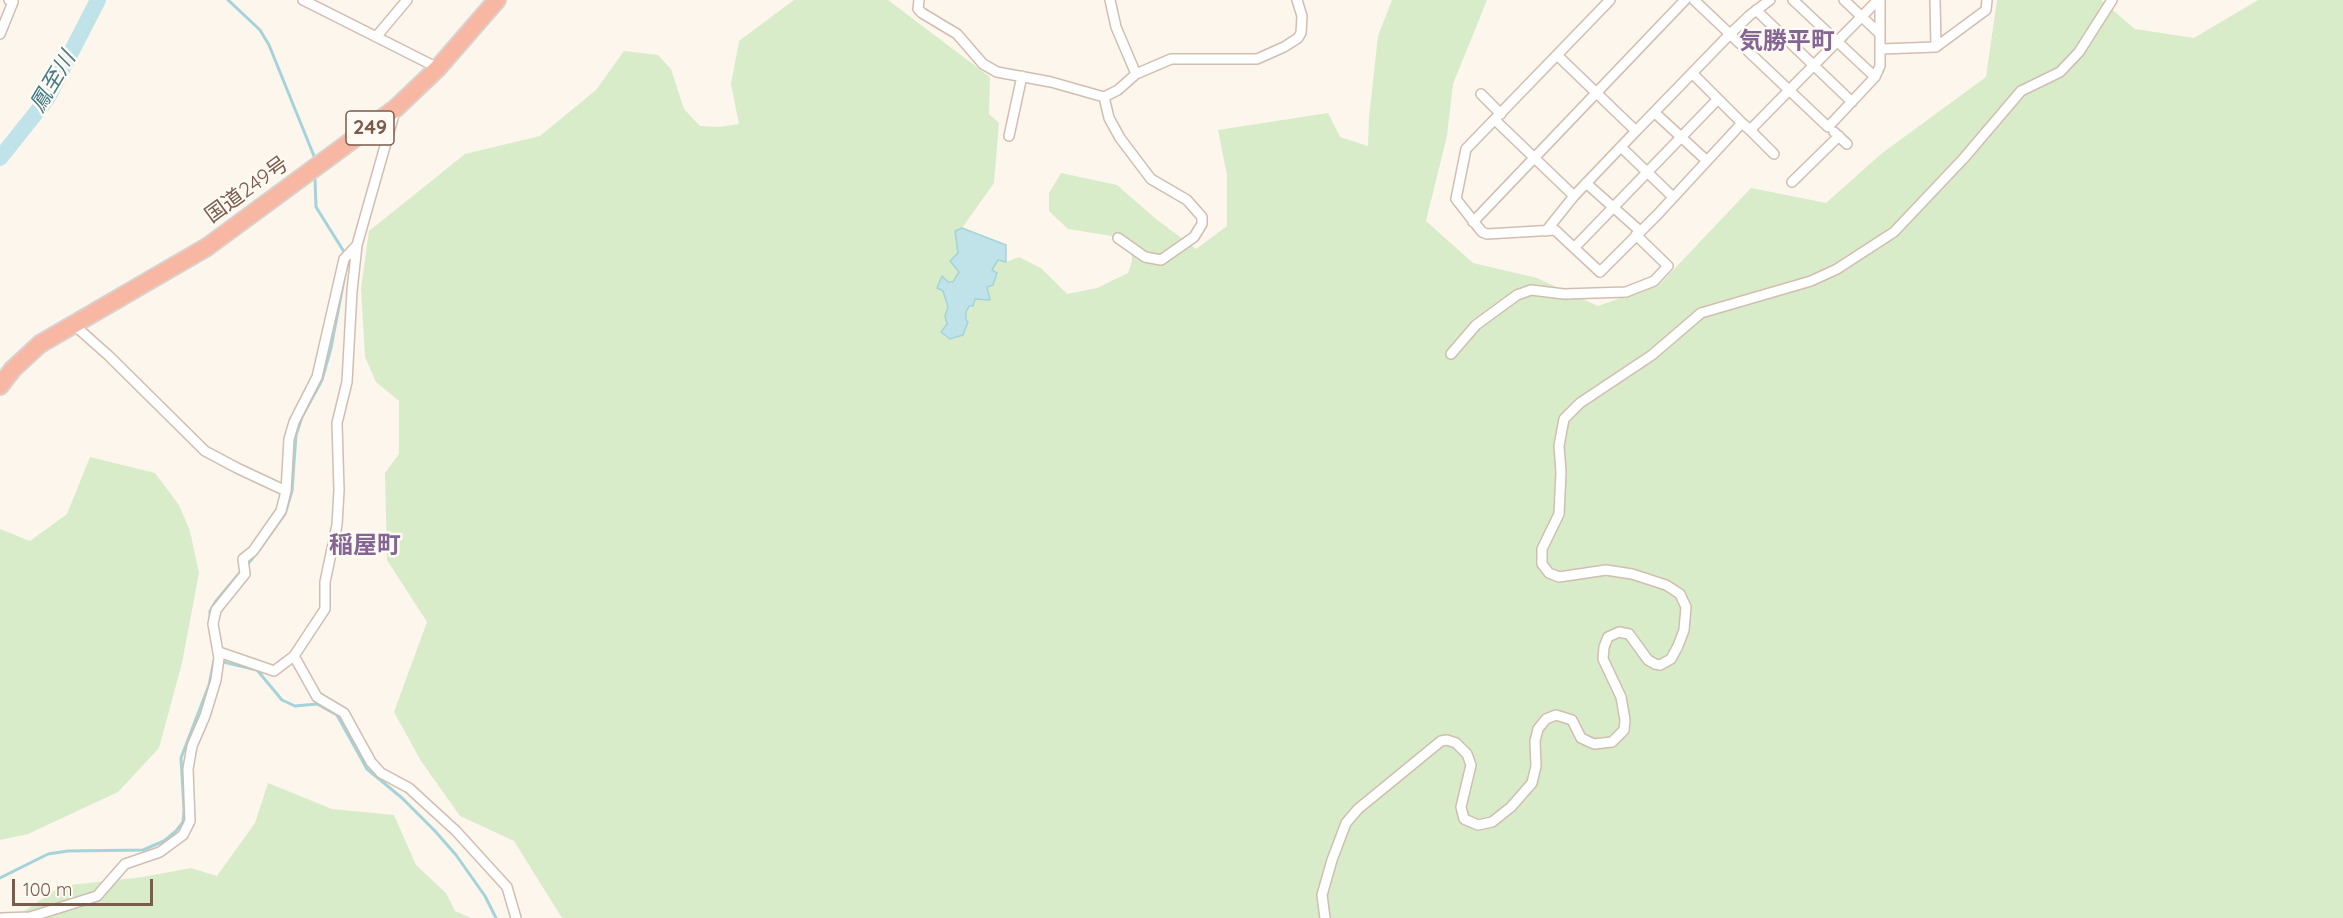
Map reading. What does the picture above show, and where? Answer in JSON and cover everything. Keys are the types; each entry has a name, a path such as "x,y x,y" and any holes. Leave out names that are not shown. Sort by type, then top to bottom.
{"highway":[{"name":"国道249号","path":"0,386 26,356 40,344 207,247 396,108 438,68 497,0"}],"street":[{"path":"0,34 13,2 9,0"},
{"path":"303,0 438,68"},
{"path":"376,38 407,0"},
{"path":"919,0 918,9 922,13 957,34 983,64 997,72 1051,82 1104,97 1118,90 1136,74 1171,59 1257,59 1275,51 1298,38 1302,33 1302,16 1297,0"},
{"path":"1110,0 1116,27 1136,74"},
{"path":"1610,0 1465,153 1456,199 1482,232 1487,234 1555,230 1600,272 1742,123"},
{"path":"1473,222 1685,0"},
{"path":"1694,0 1788,91 1847,144"},
{"path":"1546,231 1574,196 1654,112 1730,34 1770,0"},
{"path":"1793,0 1875,77"},
{"path":"1844,0 1880,34"},
{"path":"1750,130 1879,0"},
{"path":"1828,127 1875,77 1880,66 1879,0"},
{"path":"1935,0 1936,47"},
{"path":"1881,49 1936,47 1986,10 1987,0"},
{"path":"1326,918 1322,895 1346,823 1358,809 1441,741 1456,743 1467,754 1471,765 1461,807 1464,819 1478,825 1492,822 1511,807 1532,783 1536,766 1535,741 1538,729 1546,719 1556,715 1572,720 1581,738 1594,744 1612,742 1624,730 1625,720 1621,697 1603,659 1608,637 1619,632 1629,634 1648,660 1660,665 1671,659 1678,646 1686,607 1680,594 1666,585 1632,574 1606,570 1559,577 1549,573 1542,564 1542,549 1559,514 1561,472 1559,446 1564,419 1580,403 1652,355 1701,313 1811,281 1838,269 1894,232 1964,158 2021,91 2060,72 2079,52 2112,0"},
{"path":"1756,10 1852,102"},
{"path":"1557,56 1636,131"},
{"path":"1692,73 1774,154"},
{"path":"1009,136 1022,76"},
{"path":"1481,94 1498,117 1574,196"},
{"path":"1104,97 1109,118 1120,138 1150,179 1188,200 1202,217 1202,224 1194,237 1161,260 1145,257 1118,237"},
{"path":"1574,248 1718,99"},
{"path":"219,658 274,671 294,656 325,609 326,582 337,525 339,490 337,423 347,382 354,248 396,108"},
{"path":"1654,112 1707,161"},
{"path":"1792,182 1839,136"},
{"path":"1621,147 1673,197"},
{"path":"1451,354 1476,325 1517,295 1531,290 1564,294 1626,292 1654,281 1668,266 1638,233 1586,183"},
{"path":"2,918 30,916 97,896 125,864 160,852 183,835 189,821 188,769 192,746 205,716 216,680 219,658 213,624 216,610 244,570 243,559 254,551 281,511 286,491 289,439 294,423 317,377 344,259 354,248"},
{"path":"73,324 109,356 205,451 286,491"},
{"path":"294,656 317,697 344,713 371,762 381,773 409,788 456,831 507,887 516,918"}],"green space":[{"path":"794,0 888,0 990,77 989,114 999,123 994,183 962,228 955,231 958,253 956,265 959,272 954,282 948,282 942,277 948,307 945,316 954,339 963,335 968,322 966,312 969,306 975,299 984,299 992,271 998,260 1006,262 1019,257 1041,268 1067,294 1097,288 1128,273 1132,261 1131,239 1068,229 1049,211 1049,193 1061,173 1117,185 1156,219 1196,249 1227,226 1227,175 1218,130 1328,113 1340,137 1368,146 1378,36 1392,0 1487,0 1453,84 1447,136 1426,221 1473,263 1537,278 1598,306 1660,284 1751,188 1826,203 1881,154 1986,77 1997,0 2101,0 2135,29 2194,38 2258,0 2343,0 2343,918 562,918 514,841 460,816 421,761 394,712 427,622 387,560 385,473 399,454 399,401 376,382 365,357 361,288 369,231 465,154 540,136 596,90 624,51 658,55 671,69 684,109 700,126 719,127 739,124 731,84 739,41"},
{"path":"90,457 155,473 179,505 190,531 199,573 182,663 159,748 118,792 28,834 0,840 0,529 30,541 67,514"},
{"path":"268,783 332,809 394,815 416,865 446,893 455,911 471,918 14,918 61,886 143,877 191,868 217,876 255,823"}],"water":[{"path":"962,228 1006,245 1006,262 998,260 992,270 997,273 993,285 987,287 990,300 975,299 973,306 969,306 966,312 968,322 963,335 950,339 941,332 947,324 945,316 948,307 943,291 937,288 942,276 948,282 953,282 959,272 950,261 958,253 955,231"}],"waterway":[{"name":"鳳至川","path":"0,158 47,99 98,0"},
{"path":"228,0 260,30 269,45 314,156"},
{"path":"315,179 316,207 346,255"},
{"path":"260,549 285,514 292,491 296,435 302,417 322,380 331,348 347,264"},
{"path":"247,565 256,554"},
{"path":"210,618 210,611 216,601 242,570"},
{"path":"0,878 48,854 68,851 143,850 164,841 176,831 183,822 184,810 181,758 209,685 214,660"},
{"path":"219,661 257,670 282,700 295,706 317,704 337,715 367,769 402,798 456,855 485,896 496,918"}],"district":[{"name":"気勝平町","path":"1787,42"},
{"name":"稲屋町","path":"365,546"}]}
